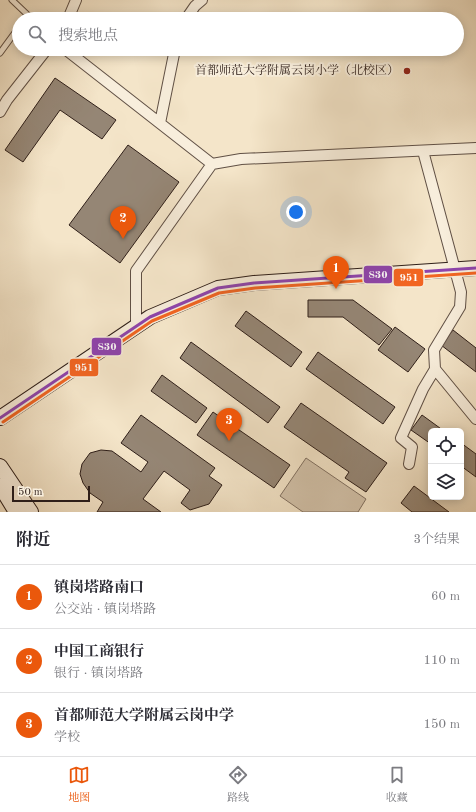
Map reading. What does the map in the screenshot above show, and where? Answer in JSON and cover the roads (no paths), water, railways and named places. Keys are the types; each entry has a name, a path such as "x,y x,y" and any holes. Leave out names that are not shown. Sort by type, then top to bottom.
{"street":[{"path":"71,12 76,0"},
{"path":"191,12 202,0"},
{"path":"0,112 7,100 42,56"},
{"path":"74,56 212,164"},
{"path":"160,123 174,56"},
{"path":"136,326 136,271 212,164 241,159 476,148"},
{"path":"409,464 412,447 401,438 423,389 435,369 434,350 460,307 461,292 423,151"},
{"path":"0,418 150,317 211,291 235,285 476,268"},
{"path":"435,369 476,419"},
{"path":"0,466 31,512"},
{"path":"0,486 16,512"}],"lane":[{"path":"12,0 23,12"},
{"path":"0,53 12,37"}],"place":[{"name":"首都师范大学附属云岗小学（北校区）","path":"407,71"},
{"name":"中国工商银行","path":"123,239"},
{"name":"镇岗塔路南口","path":"336,289"},
{"name":"首都师范大学附属云岗中学","path":"229,441"}]}
